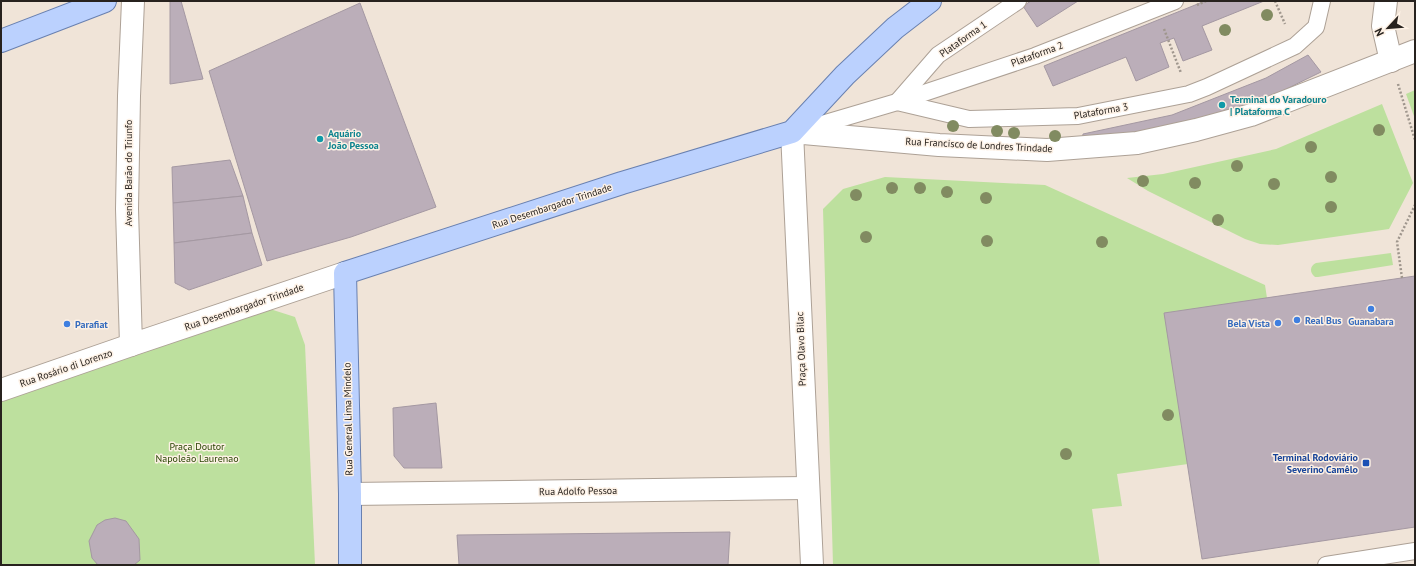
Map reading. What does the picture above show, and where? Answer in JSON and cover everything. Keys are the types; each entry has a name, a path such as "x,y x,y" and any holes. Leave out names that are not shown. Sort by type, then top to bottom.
{"main road":[{"path":"1,41 105,1"},
{"path":"792,132 845,75 895,28 930,1"},
{"name":"Rua Desembargador Trindade","path":"345,273 622,183 792,132"},
{"name":"Rua General Lima Mindelo","path":"345,273 350,494 350,565"}],"street":[{"name":"Avenida Barão do Triunfo","path":"132,345 127,209 129,96 133,1"},
{"path":"1386,1 1384,26 1391,61"},
{"name":"Rua Francisco de Londres Trindade","path":"792,132 939,145 1047,150 1137,143 1196,130 1251,115 1415,51"},
{"name":"Praça Olavo Bilac","path":"792,132 807,488 812,565"},
{"name":"Rua Desembargador Trindade","path":"132,345 345,273"},
{"name":"Rua Rosário di Lorenzo","path":"1,390 132,345"},
{"name":"Rua Adolfo Pessoa","path":"350,494 807,488"}],"lane":[{"name":"Plataforma 1","path":"897,102 938,55 1018,1"},
{"name":"Plataforma 2","path":"792,132 897,102 1035,56 1176,1"},
{"name":"Plataforma 3","path":"897,102 969,119 1078,116 1188,94 1207,87 1295,46 1316,27 1322,1"},
{"path":"1326,565 1415,551"}],"path":[{"path":"1156,9 1188,94"},
{"path":"1391,61 1415,140"},
{"path":"1402,278 1397,242 1415,204"}],"green space":[{"path":"1415,90 1415,119 1406,94"},
{"path":"1382,104 1413,183 1389,229 1278,245 1260,244 1245,239 1148,191 1127,178 1163,174 1276,149"},
{"path":"885,177 1045,185 1265,285 1267,298 1188,464 1117,474 1122,506 1092,509 1100,565 833,565 823,209 843,189"},
{"path":"1391,253 1393,265 1318,277 1315,277 1311,271 1312,266 1316,263"},
{"name":"Praça Doutor Napoleão Laurenao","path":"270,309 295,317 305,345 315,565 1,565 1,400"}],"building":[{"path":"170,1 181,1 203,79 170,84"},
{"path":"1031,1 1078,1 1037,27 1023,6"},
{"path":"1205,1 1264,1 1202,26 1212,50 1183,61 1174,38 1160,43 1169,67 1136,81 1126,57 1053,86 1044,66"},
{"name":"Aquário João Pessoa","path":"360,3 436,207 351,237 267,261 209,71"},
{"name":"Terminal do Varadouro | Plataforma C","path":"1308,55 1321,72 1274,95 1170,132 1082,141 1083,134 1172,115 1266,78"},
{"path":"230,160 243,196 173,203 172,167"},
{"path":"243,196 252,233 174,243 173,203"},
{"path":"252,233 262,265 189,290 175,283 174,243"},
{"path":"1415,276 1415,527 1202,559 1164,313"},
{"path":"436,403 442,468 404,468 394,456 393,408"},
{"path":"115,518 126,521 139,539 140,560 134,565 98,565 92,558 89,541 97,525 105,520"},
{"path":"730,532 728,565 459,565 457,535"}],"place":[{"name":"Terminal do Varadouro | Plataforma C","path":"1222,105"},
{"name":"Aquário João Pessoa","path":"320,139"},
{"name":"Guanabara","path":"1371,309"},
{"name":"Real Bus","path":"1297,320"},
{"name":"Bela Vista","path":"1278,323"},
{"name":"Parafiat","path":"67,324"},
{"name":"Terminal Rodoviário Severino Camêlo","path":"1366,463"}]}
